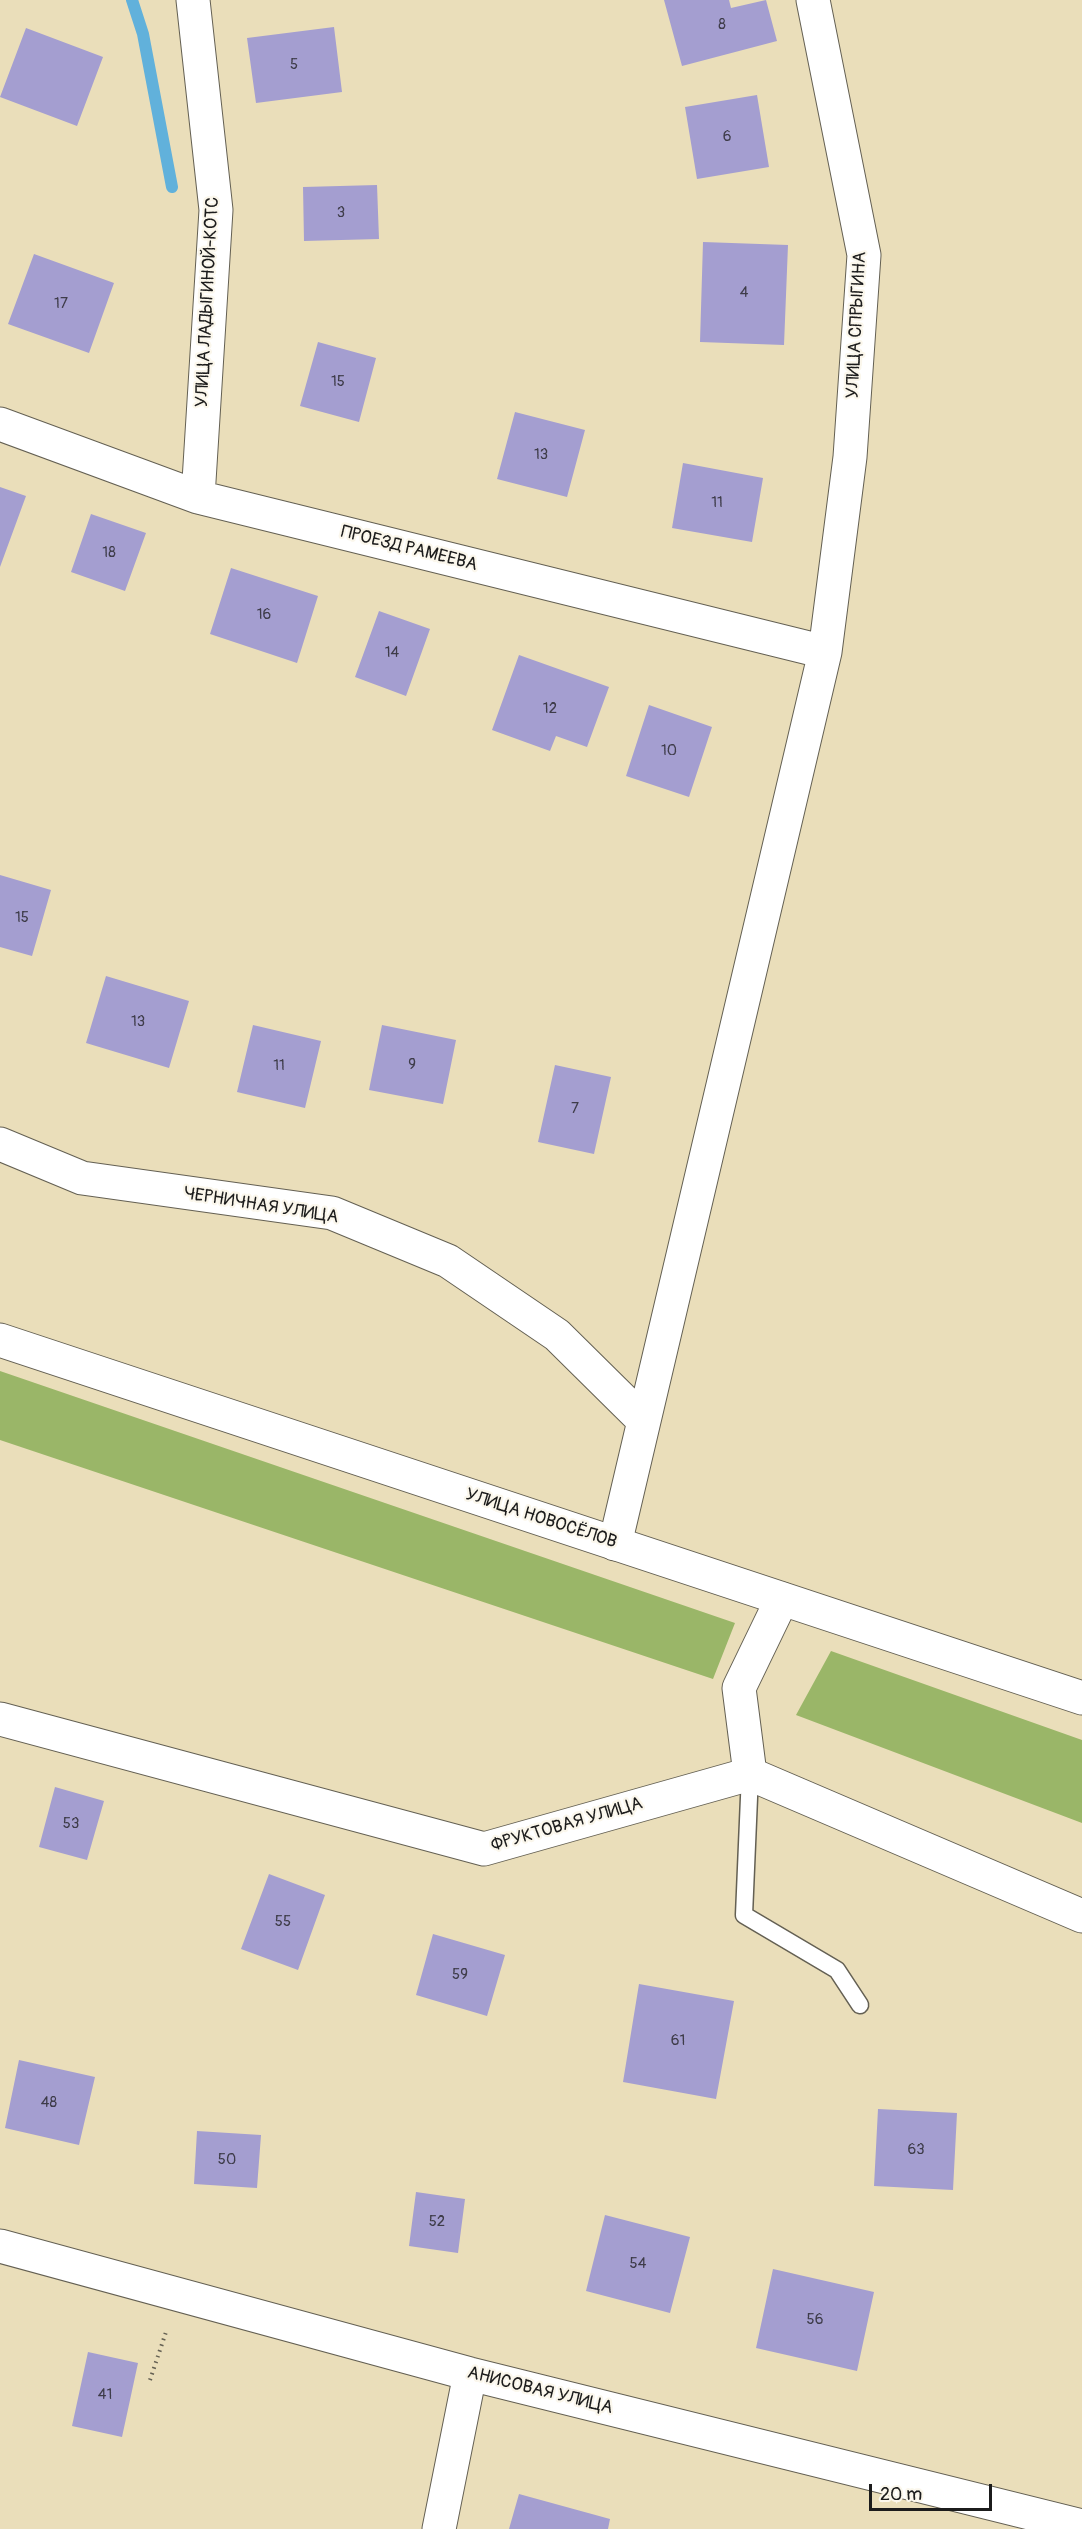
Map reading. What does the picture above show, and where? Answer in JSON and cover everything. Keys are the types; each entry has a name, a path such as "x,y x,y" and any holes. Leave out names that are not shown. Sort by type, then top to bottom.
{"street":[{"name":"УЛИЦА ЛАДЫГИНОЙ-КОТС","path":"193,0 216,210 198,497"},
{"name":"УЛИЦА СПРЫГИНА","path":"615,1544 825,652 850,457 864,255 813,0"},
{"name":"ПРОЕЗД РАМЕЕВА","path":"0,424 198,497 825,652"},
{"name":"ЧЕРНИЧНАЯ УЛИЦА","path":"0,1144 82,1178 332,1213 448,1261 557,1335 644,1421"},
{"name":"УЛИЦА НОВОСЁЛОВ","path":"0,1340 1082,1698"},
{"path":"782,1599 739,1688 750,1774 1082,1916"},
{"name":"ФРУКТОВАЯ УЛИЦА","path":"0,1719 484,1849 750,1774"},
{"name":"АНИСОВАЯ УЛИЦА","path":"0,2246 470,2374 1082,2526"},
{"path":"439,2529 470,2374"}],"lane":[{"path":"750,1774 744,1915 837,1971 860,2005"}],"path":[{"path":"150,2379 179,2295"}],"green space":[{"path":"0,1371 735,1623 713,1679 0,1440"},
{"path":"831,1651 1082,1740 1082,1823 796,1715"}],"building":[{"path":"664,0 729,0 731,8 766,0 777,41 682,66"},
{"path":"334,27 342,92 256,103 247,38"},
{"path":"26,28 103,57 77,126 0,97"},
{"path":"757,95 769,167 697,179 685,107"},
{"path":"377,185 379,239 304,241 303,187"},
{"path":"703,242 788,245 784,345 700,342"},
{"path":"34,254 114,283 89,353 8,324"},
{"path":"318,342 376,358 359,422 300,406"},
{"path":"515,412 585,430 567,497 497,479"},
{"path":"683,463 763,478 752,542 672,528"},
{"path":"0,487 26,496 0,567"},
{"path":"91,514 146,533 125,591 71,572"},
{"path":"231,568 318,596 297,663 210,634"},
{"path":"379,611 430,629 406,696 355,677"},
{"path":"519,655 609,687 587,747 556,736 550,751 492,730"},
{"path":"649,705 712,727 689,797 626,776"},
{"path":"0,875 51,890 32,956 0,947"},
{"path":"106,976 189,1001 169,1068 86,1043"},
{"path":"253,1025 321,1041 305,1108 237,1092"},
{"path":"382,1025 456,1040 443,1104 369,1090"},
{"path":"555,1065 611,1077 594,1154 538,1142"},
{"path":"55,1787 104,1801 87,1860 39,1847"},
{"path":"269,1874 325,1895 298,1970 241,1949"},
{"path":"433,1934 505,1955 487,2016 416,1995"},
{"path":"639,1984 734,2001 716,2099 623,2082"},
{"path":"19,2060 95,2077 79,2145 5,2128"},
{"path":"878,2109 957,2113 953,2190 874,2186"},
{"path":"197,2131 261,2135 257,2188 194,2184"},
{"path":"416,2192 465,2199 458,2253 409,2246"},
{"path":"605,2215 690,2237 670,2313 586,2291"},
{"path":"773,2269 874,2292 857,2371 756,2348"},
{"path":"88,2352 138,2363 122,2437 72,2426"},
{"path":"519,2494 610,2519 608,2529 509,2529"}],"waterway":[{"path":"132,0 143,34 172,187"}]}
